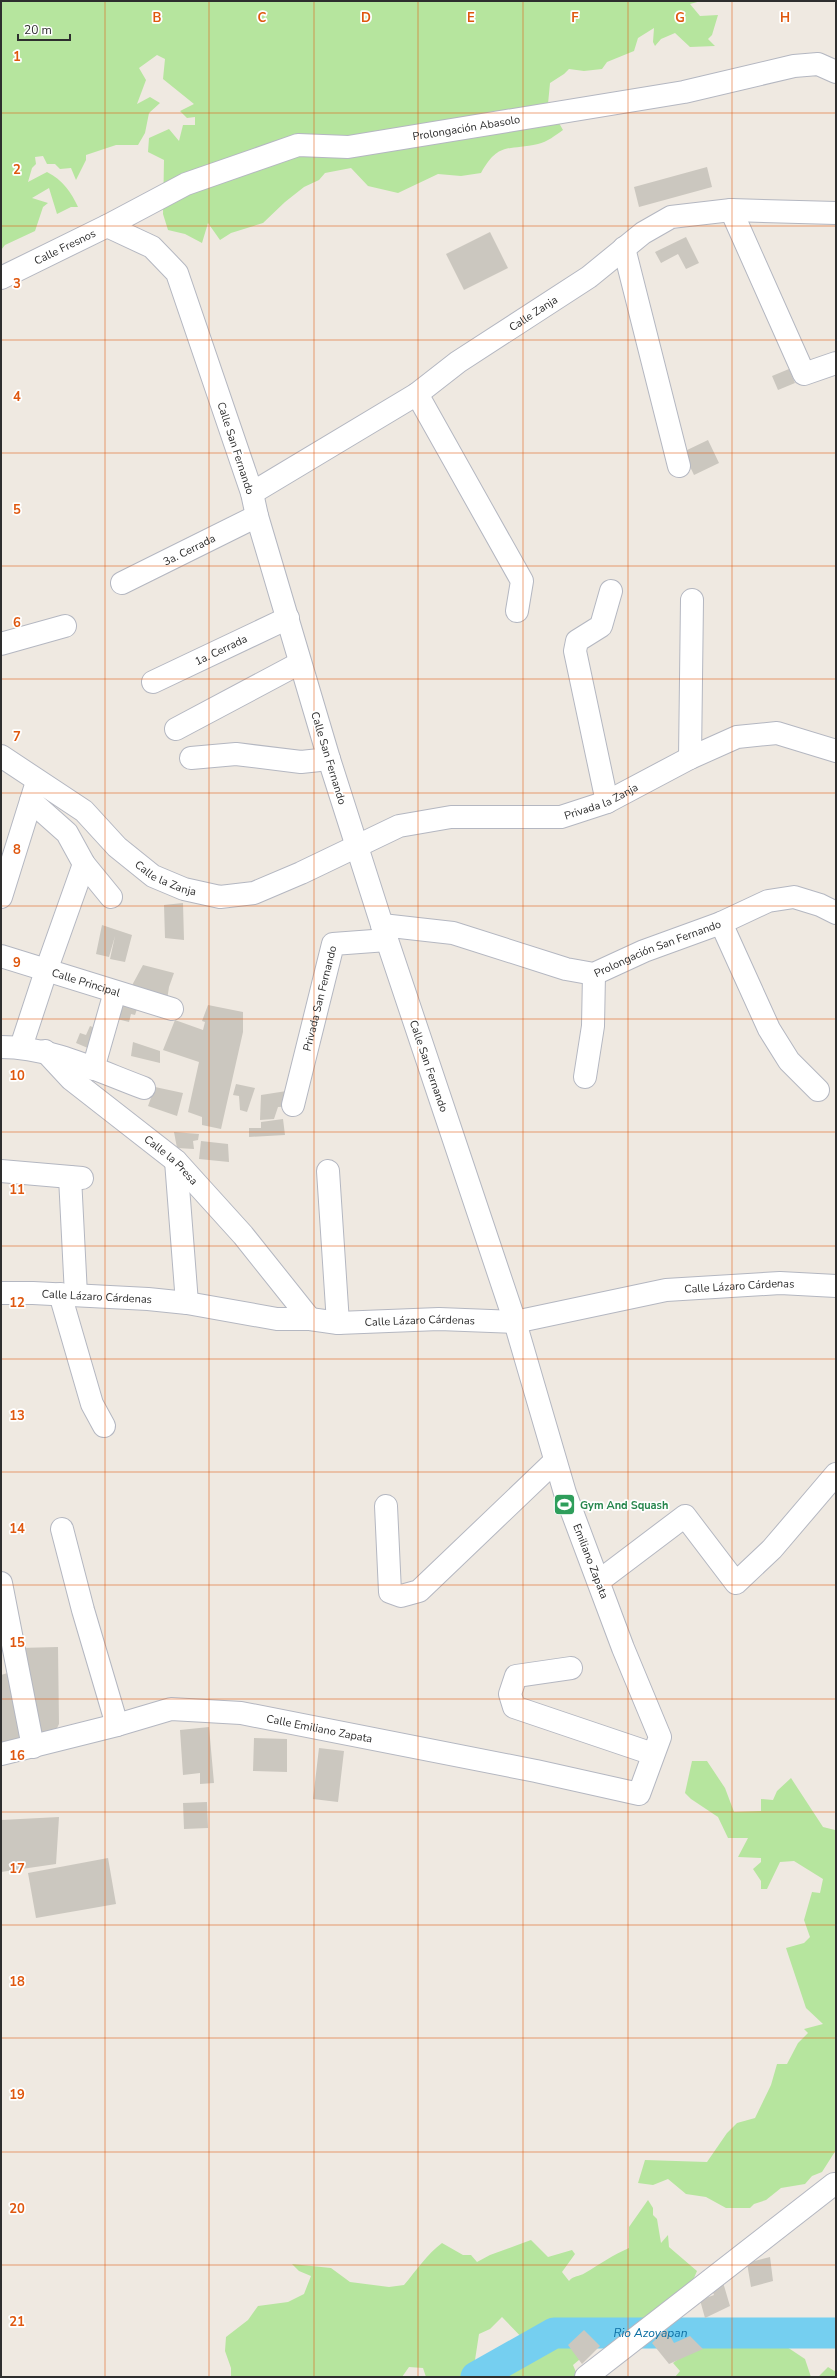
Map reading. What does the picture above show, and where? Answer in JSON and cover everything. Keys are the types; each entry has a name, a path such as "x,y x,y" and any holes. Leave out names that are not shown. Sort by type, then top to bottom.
{"street":[{"name":"Prolongación Abasolo","path":"107,226 186,184 298,145 348,146 684,92 794,66 818,64 836,72"},
{"name":"Calle Zanja","path":"252,493 417,394 458,362 589,277 643,233 671,217 732,210 836,213"},
{"path":"732,210 804,374 836,363"},
{"name":"Calle Fresnos","path":"1,278 107,226"},
{"name":"Calle San Fernando","path":"107,226 152,247 177,273 252,493 256,516 288,618 300,663 384,932 515,1322"},
{"path":"624,248 679,466"},
{"path":"417,394 522,581 517,611"},
{"name":"3a. Cerrada","path":"122,583 256,516"},
{"path":"607,802 575,651 577,641 601,626 611,591"},
{"path":"690,758 692,600"},
{"name":"1a. Cerrada","path":"153,682 288,618"},
{"path":"1,644 66,626"},
{"path":"176,729 300,663"},
{"name":"Privada la Zanja","path":"357,846 399,826 444,818 561,817 607,802 690,758 737,738 777,733 836,751"},
{"path":"191,758 236,754 301,762 329,759"},
{"name":"Calle la Zanja","path":"1,756 84,811 117,847 153,876 184,889 220,897 254,893 302,873 357,846"},
{"path":"1,897 38,780"},
{"path":"31,801 67,833 84,864 111,897"},
{"path":"84,864 46,971 11,1047 45,1051 144,1088"},
{"name":"Prolongación San Fernando","path":"384,932 453,933 566,969 594,974 644,951 721,923 768,901 794,898 820,905 836,913"},
{"path":"721,923 769,1029 789,1062 818,1090"},
{"name":"Privada San Fernando","path":"293,1105 333,944 384,932"},
{"name":"Calle Principal","path":"1,956 172,1009"},
{"path":"585,1077 593,1026 594,974"},
{"path":"93,1069 115,992"},
{"name":"Calle la Presa","path":"45,1051 71,1079 176,1161 243,1235 310,1319"},
{"path":"176,1161 187,1303"},
{"path":"1,1171 76,1178 68,1294 92,1404 104,1426"},
{"path":"328,1171 338,1323"},
{"name":"Calle Lázaro Cárdenas","path":"1,1293 68,1294 187,1303 277,1319 310,1319 338,1323 439,1319 515,1322 666,1290 780,1283 836,1286"},
{"name":"Emiliano Zapata","path":"515,1322 555,1461 623,1648 660,1737 639,1794"},
{"path":"386,1506 390,1592 401,1596 419,1591 555,1461"},
{"path":"599,1581 685,1516 736,1583 772,1549 836,1474"},
{"path":"62,1528 83,1610 117,1725"},
{"path":"1,1583 33,1747"},
{"path":"571,1668 516,1676 510,1694 514,1707 653,1754"},
{"name":"Calle Emiliano Zapata","path":"1,1754 117,1725 171,1709 241,1714 536,1771 639,1794"},
{"path":"586,2377 630,2341 834,2184"}],"green space":[{"path":"1,1 701,1 690,4 700,16 718,15 712,35 708,39 715,46 690,47 675,33 661,39 655,46 653,42 654,28 638,38 634,51 607,62 602,69 584,71 569,69 550,83 548,104 563,130 541,143 505,149 499,152 487,163 481,173 461,176 438,174 398,193 368,186 351,168 325,173 319,180 304,187 285,202 263,223 231,233 220,240 208,223 202,243 185,234 168,230 163,214 164,160 148,152 149,138 169,129 179,141 183,125 195,125 195,117 187,118 180,111 194,104 163,79 165,59 157,55 139,68 146,80 137,104 150,97 160,103 149,113 145,133 138,145 116,145 86,155 86,160 76,180 71,168 60,169 55,164 47,164 43,156 35,157 36,164 32,168 28,182 47,172 53,175 66,187 78,207 71,207 57,214 49,188 32,198 48,203 43,207 35,231 5,245 1,250"},
{"path":"692,1761 707,1761 725,1788 734,1812 761,1811 761,1799 773,1800 777,1791 791,1778 823,1827 835,1830 836,2150 822,2172 812,2176 805,2184 781,2188 766,2200 754,2204 750,2208 726,2208 706,2197 686,2194 668,2179 653,2185 638,2183 645,2160 707,2162 727,2133 737,2123 755,2118 771,2085 777,2064 787,2064 798,2043 808,2033 804,2029 823,2024 806,2008 786,1948 804,1943 810,1937 804,1920 812,1892 820,1893 823,1879 794,1861 780,1862 767,1889 761,1889 761,1881 753,1869 761,1862 761,1858 738,1857 748,1838 728,1838 718,1817 691,1799 685,1793"},
{"path":"648,2200 653,2208 653,2215 657,2219 661,2243 668,2235 669,2247 697,2271 676,2320 668,2328 658,2333 637,2337 592,2333 586,2354 573,2365 578,2377 498,2376 529,2345 502,2317 490,2329 479,2334 475,2360 471,2367 480,2377 426,2377 423,2368 409,2367 402,2377 231,2377 231,2368 225,2351 226,2337 248,2320 258,2306 288,2302 304,2294 311,2276 299,2271 292,2264 331,2268 350,2282 389,2287 404,2285 427,2257 442,2243 463,2255 471,2255 477,2262 490,2255 531,2240 548,2257 572,2250 575,2254 562,2272 569,2281 629,2248 629,2227"},
{"path":"761,2336 778,2341 805,2359 811,2377 675,2377 680,2371 673,2363 694,2347 715,2348"},
{"path":"828,2367 836,2372 836,2377 818,2377"}],"building":[{"path":"707,167 712,187 639,207 634,187"},
{"path":"490,232 508,268 464,290 446,254"},
{"path":"686,237 699,263 686,269 678,254 661,263 655,252"},
{"path":"789,369 795,383 778,390 772,376"},
{"path":"708,440 719,463 694,475 683,452"},
{"path":"183,903 184,940 165,938 164,905"},
{"path":"102,925 132,935 125,962 110,959 115,936 109,957 96,954"},
{"path":"143,965 174,973 169,987 167,1000 130,989"},
{"path":"113,1002 137,1009 135,1015 131,1014 129,1022 109,1017"},
{"path":"208,1005 243,1012 243,1032 221,1129 202,1125 202,1117 188,1112 199,1062 163,1050 175,1020 203,1030 205,1022 202,1021"},
{"path":"90,1026 103,1031 95,1051 76,1043 80,1033 86,1035"},
{"path":"133,1042 160,1051 160,1063 131,1056"},
{"path":"236,1084 255,1088 247,1112 240,1110 239,1096 233,1095"},
{"path":"155,1087 183,1093 177,1116 148,1106"},
{"path":"293,1090 298,1106 278,1107 274,1119 260,1120 261,1095"},
{"path":"283,1119 285,1135 249,1137 249,1128 261,1128 261,1122"},
{"path":"174,1132 199,1134 198,1140 193,1141 194,1149 177,1148"},
{"path":"201,1141 228,1144 229,1162 199,1159"},
{"path":"58,1647 59,1724 54,1734 42,1735 19,1648"},
{"path":"11,1672 30,1746 1,1751 1,1675"},
{"path":"209,1727 214,1783 200,1784 200,1773 183,1775 180,1730"},
{"path":"254,1738 287,1739 287,1772 253,1771"},
{"path":"319,1748 344,1751 338,1802 313,1799"},
{"path":"207,1802 208,1828 184,1829 183,1803"},
{"path":"59,1817 56,1864 1,1872 1,1820"},
{"path":"108,1858 116,1904 36,1918 28,1873"},
{"path":"770,2257 773,2281 751,2287 747,2263"},
{"path":"722,2279 730,2306 705,2318 700,2300 714,2295 710,2285"},
{"path":"666,2329 674,2343 690,2336 703,2349 669,2364 652,2343"},
{"path":"584,2330 600,2346 582,2364 568,2345"}],"waterway":[{"name":"Rio Azoyapan","path":"476,2377 554,2333 836,2333"}],"place":[{"name":"Gym And Squash","path":"564,1505"}]}
